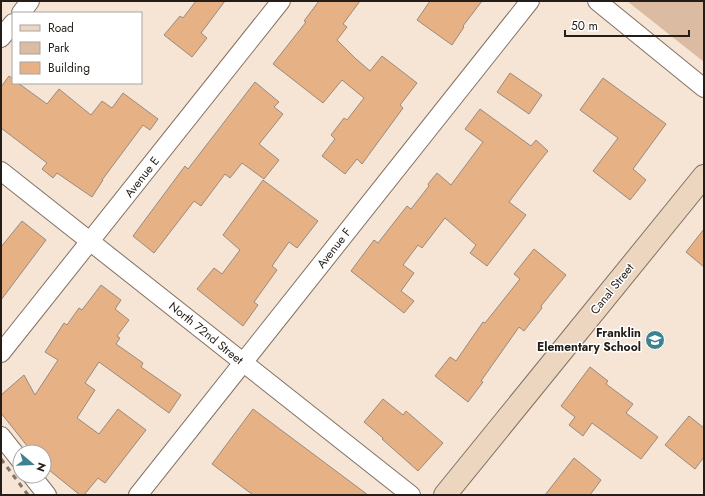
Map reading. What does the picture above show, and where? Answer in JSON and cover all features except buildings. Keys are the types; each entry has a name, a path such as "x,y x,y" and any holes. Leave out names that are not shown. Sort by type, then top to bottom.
{"street":[{"path":"22,12 30,1"},
{"name":"Avenue E","path":"1,353 281,1"},
{"name":"Avenue F","path":"138,495 530,1"},
{"path":"597,1 704,88"},
{"path":"1,38 12,24"},
{"name":"North 72nd Street","path":"1,171 411,495"},
{"name":"Canal Street","path":"445,495 704,176"},
{"path":"1,436 12,450"},
{"path":"38,484 47,495"}],"green space":[{"path":"627,1 704,1 704,62"}],"railway":[{"path":"1,459 28,495"}],"place":[{"name":"Franklin Elementary School","path":"655,340"}]}
